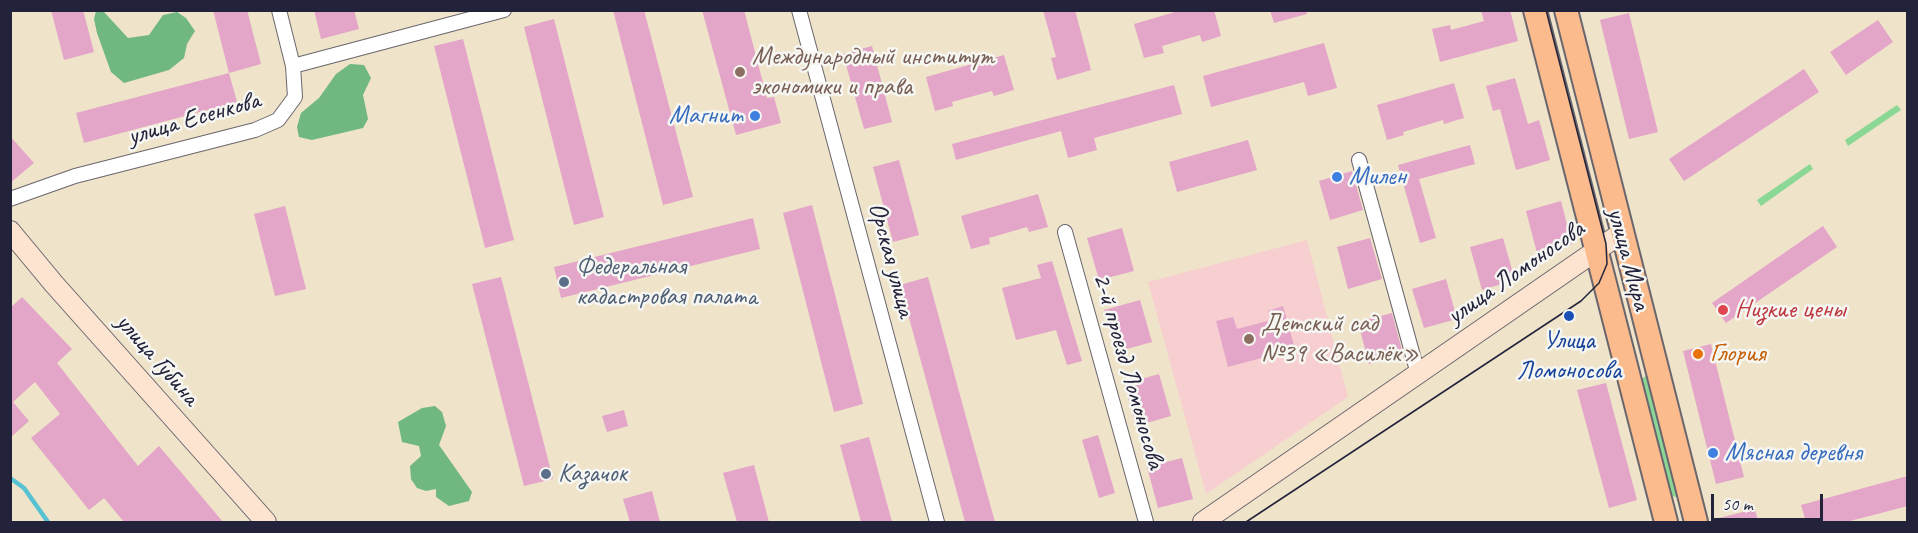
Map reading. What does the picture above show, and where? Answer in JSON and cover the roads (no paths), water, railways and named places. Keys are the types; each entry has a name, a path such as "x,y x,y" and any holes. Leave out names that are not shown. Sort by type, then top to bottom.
{"main road":[{"name":"улица Мира","path":"1535,10 1666,521"},
{"name":"улица Мира","path":"1566,10 1695,517"}],"street":[{"name":"улица Есенкова","path":"10,199 75,176 255,130 278,120 295,97 293,66 279,10"},
{"path":"293,66 504,10"},
{"name":"Орская улица","path":"799,10 937,522"},
{"path":"1359,160 1418,374"},
{"name":"улица Губина","path":"10,231 54,284 266,522"},
{"name":"2-й проезд Ломоносова","path":"1065,232 1146,522"},
{"name":"улица Ломоносова","path":"1203,522 1623,232"},
{"path":"1666,521 1695,517"}],"waterway":[{"path":"10,478 24,488 48,522"}],"tram line":[{"path":"1246,522 1581,301 1599,283 1607,264 1606,244 1546,10"}],"place":[{"name":"Международный институт экономики и права","path":"740,72"},
{"name":"Магнит","path":"755,116"},
{"name":"Милен","path":"1337,177"},
{"name":"Федеральная кадастровая палата","path":"564,282"},
{"name":"Низкие цены","path":"1723,310"},
{"name":"Улица Ломоносова","path":"1569,316"},
{"name":"Детский сад №39 «Василёк»","path":"1249,339"},
{"name":"Глория","path":"1698,354"},
{"name":"Мясная деревня","path":"1713,453"},
{"name":"Казачок","path":"546,474"}]}
